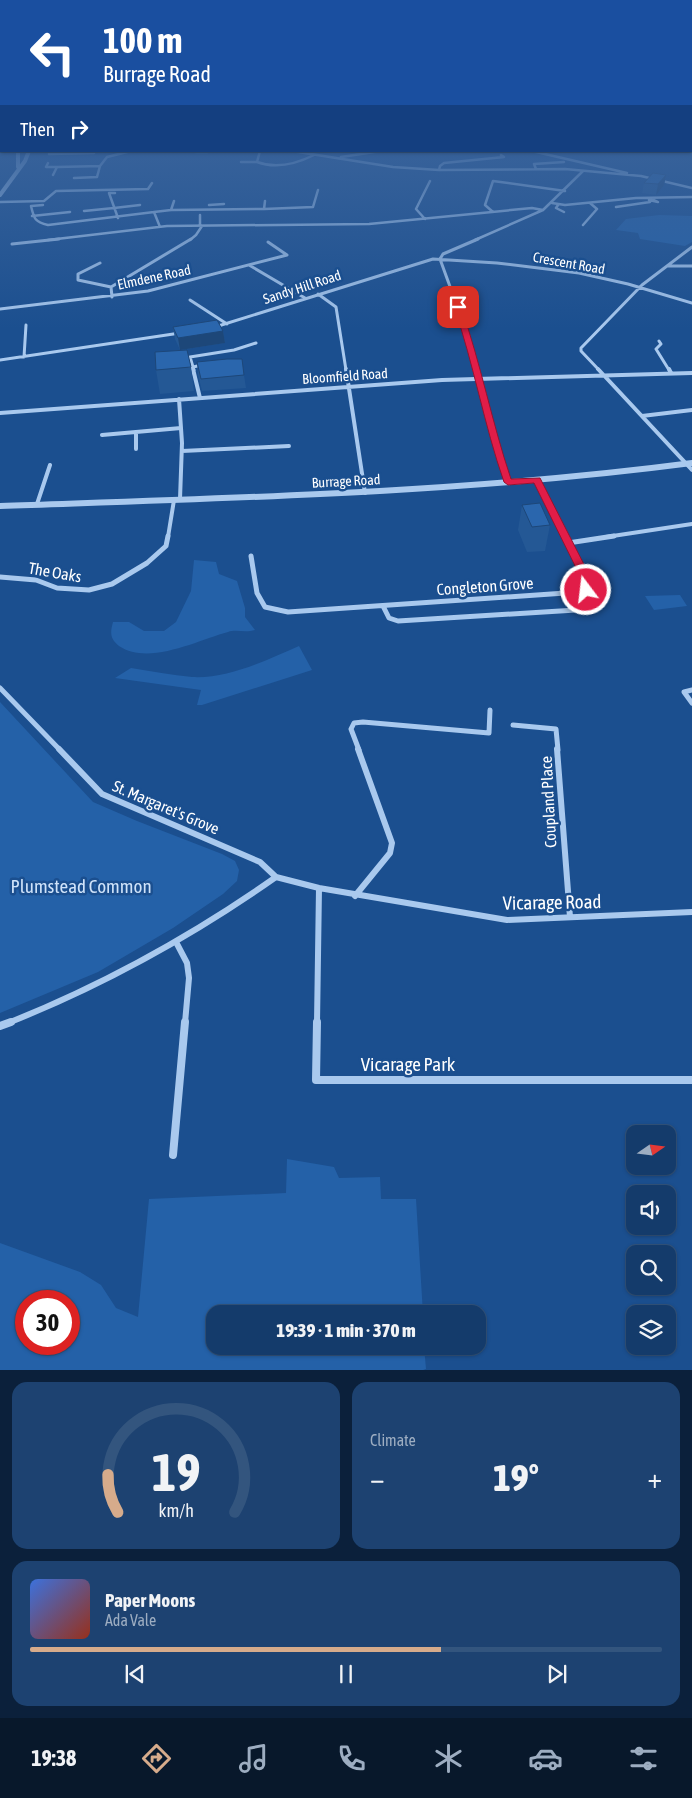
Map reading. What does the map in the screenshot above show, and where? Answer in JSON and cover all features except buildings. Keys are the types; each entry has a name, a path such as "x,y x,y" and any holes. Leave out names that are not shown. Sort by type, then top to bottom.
{"street":[{"path":"0,202 44,201"},
{"path":"112,201 118,218"},
{"path":"170,210 174,201"},
{"path":"264,209 265,201"},
{"path":"43,205 31,206 32,216 37,222 54,225 170,210 312,207 316,201"},
{"path":"420,201 416,209 425,219"},
{"path":"487,201 485,206 493,212"},
{"path":"552,203 558,205 623,201"},
{"path":"616,207 646,201"},
{"path":"583,225 597,209 590,202"},
{"path":"209,204 222,203 220,210"},
{"name":"Sandy Hill Road","path":"211,328 426,260 440,259 443,254 543,210 552,203"},
{"path":"558,205 556,208 564,212"},
{"path":"84,211 140,206"},
{"path":"12,244 160,227 369,224 532,208 543,210"},
{"path":"32,216 70,212"},
{"path":"154,212 160,227"},
{"path":"100,263 78,274 78,280 111,287 188,241 201,226 200,215"},
{"path":"226,220 226,226"},
{"path":"248,220 248,226"},
{"name":"Elmdene Road","path":"0,309 112,297 148,291 287,255 268,242"},
{"path":"690,466 583,354 581,348 640,288 692,247"},
{"path":"440,259 469,338 497,449 508,482"},
{"name":"Crescent Road","path":"440,259 532,266 579,273 692,303"},
{"path":"250,265 305,298"},
{"path":"668,266 692,266"},
{"path":"111,287 112,297"},
{"path":"318,294 336,307 365,493"},
{"path":"190,300 227,324"},
{"path":"24,357 26,325"},
{"path":"0,360 185,332"},
{"path":"659,341 661,344 656,349 671,374"},
{"path":"200,398 190,357 234,350 256,343"},
{"path":"186,369 210,364"},
{"name":"Bloomfield Road","path":"0,414 178,399 479,378 692,373"},
{"name":"The Oaks","path":"0,577 36,580 57,588 89,590 112,584 147,564 166,546 177,500 182,450 178,399"},
{"path":"642,416 692,410"},
{"path":"102,435 181,428"},
{"path":"136,432 136,449"},
{"path":"182,450 289,446"},
{"path":"37,504 50,465"},
{"name":"Burrage Road","path":"0,506 365,493 594,476 690,466"},
{"name":"Congleton Grove","path":"251,556 257,593 265,607 288,612 586,590 589,584 537,480"},
{"path":"568,543 692,524"},
{"name":"Congleton Grove","path":"383,606 390,618 398,621 576,610"},
{"name":"St. Margaret's Grove","path":"0,688 102,794 260,862 276,878 355,896"},
{"path":"692,690 684,692 692,703"},
{"path":"355,896 390,853 392,843 351,729 354,723 364,722 489,733 490,710"},
{"name":"Coupland Place","path":"513,724 556,729 559,741 564,855 570,917"},
{"path":"0,1026 103,982 176,942 276,878"},
{"name":"Vicarage Park","path":"319,888 316,1080 692,1080"},
{"name":"Vicarage Road","path":"355,896 507,920 692,912"},
{"path":"172,1155 189,978 187,964 176,942"}],"green space":[{"path":"659,215 692,216 692,242 685,246 640,239 638,233 616,230 626,219"},
{"path":"194,560 216,562 219,574 237,581 245,608 245,617 255,630 231,631 174,650 159,652 144,653 131,651 119,646 114,641 112,635 113,622 129,622 144,631 164,631 176,622 191,591"},
{"path":"680,595 687,606 654,610 645,596"},
{"path":"299,646 312,670 202,705 197,705 201,690 115,678 131,668 192,677 219,675 247,668"},
{"name":"Plumstead Common","path":"0,702 93,802 222,854 235,861 239,870 237,881 223,894 173,928 98,972 0,1013"},
{"path":"287,1159 334,1167 339,1178 380,1177 381,1199 416,1199 422,1305 206,1305 206,1355 425,1355 426,1369 0,1370 0,1243 80,1272 101,1285 116,1308 138,1317 149,1199 286,1193"}],"route":[{"path":"458,307 469,338 497,449 508,482 537,480 589,584 586,590"}]}
